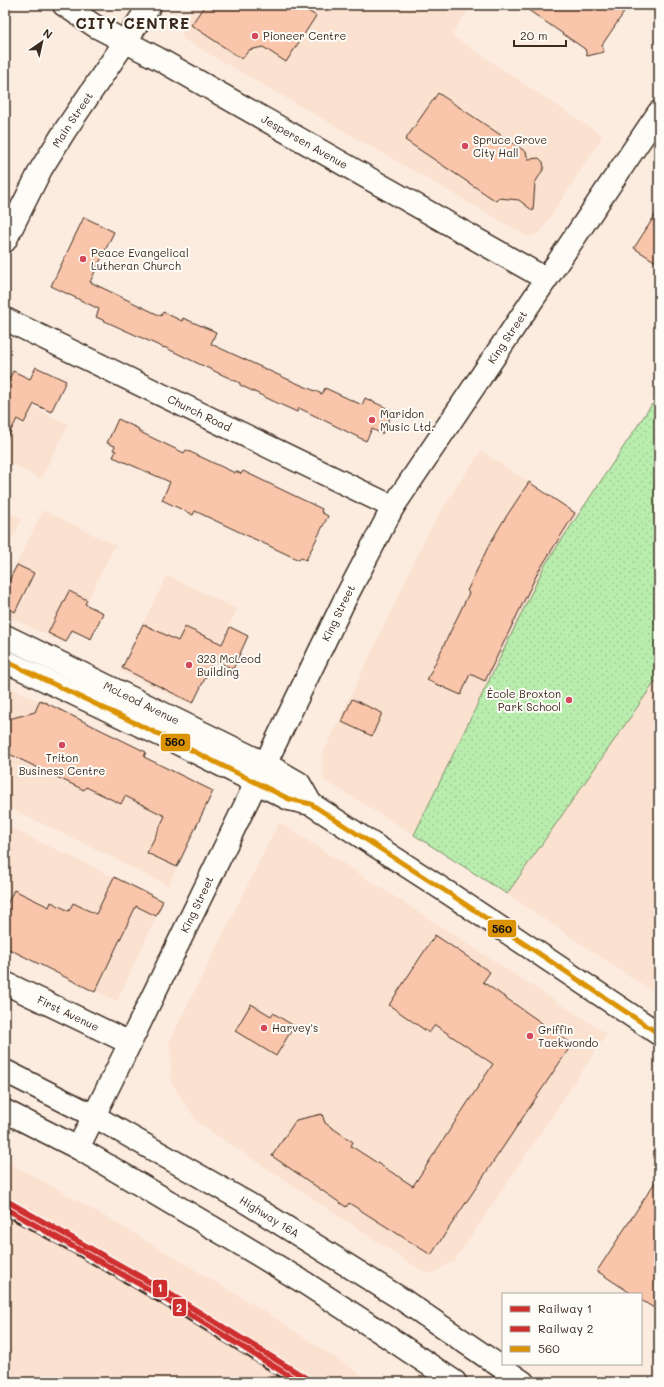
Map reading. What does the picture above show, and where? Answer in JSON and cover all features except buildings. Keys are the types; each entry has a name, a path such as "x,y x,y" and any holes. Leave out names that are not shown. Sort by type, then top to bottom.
{"street":[{"name":"Jespersen Avenue","path":"64,5 95,26 157,58 546,279"},
{"name":"Main Street","path":"5,241 41,169 150,5"},
{"name":"King Street","path":"78,1148 346,597 393,507 659,112"},
{"name":"Church Road","path":"5,320 393,507"},
{"name":"McLeod Avenue","path":"5,636 261,774 289,799 311,804 450,894 659,1034"},
{"name":"McLeod Avenue","path":"5,661 261,774"},
{"name":"First Avenue","path":"5,983 130,1043"},
{"name":"Highway 16A","path":"5,1071 94,1116 250,1204 403,1300 523,1382"},
{"path":"5,1111 78,1148 305,1283 382,1332 455,1382"}],"shaded area":[{"path":"195,5 472,5 451,35 603,136 540,233 529,237 183,39 181,28"},
{"path":"5,394 68,424 41,479 5,461"},
{"name":"École Broxton Park School","path":"652,404 659,409 659,996 507,894 324,780 321,758 427,535 452,493 481,451 578,514"},
{"path":"43,510 115,545 66,644 5,615 5,588"},
{"path":"5,511 22,519 5,553"},
{"path":"167,575 237,609 192,705 120,671"},
{"path":"5,685 147,752 145,757 214,791 168,886 100,851 5,806"},
{"path":"279,822 607,1034 454,1262 433,1273 425,1273 198,1123 171,1082 170,1040"},
{"path":"5,825 164,901 117,1001 5,947"},
{"path":"5,1161 58,1189 266,1312 372,1382 5,1382"}],"green space":[{"name":"École Broxton Park School","path":"652,404 659,409 659,676 507,894 414,835 545,565"}],"railway":[{"path":"5,1214 149,1295 290,1382"}],"rail line":[{"name":"1","path":"5,1200 160,1288 312,1382"},
{"name":"2","path":"5,1208 157,1294 299,1382"}],"transit line":[{"name":"560","path":"5,661 171,740 289,799 311,804 450,894 659,1034"}],"place":[{"name":"Pioneer Centre","path":"255,36"},
{"name":"Spruce Grove City Hall","path":"465,146"},
{"name":"Peace Evangelical Lutheran Church","path":"83,259"},
{"name":"Maridon Music Ltd.","path":"372,420"},
{"name":"323 McLeod Building","path":"189,665"},
{"name":"École Broxton Park School","path":"569,700"},
{"name":"Triton Business Centre","path":"62,745"},
{"name":"Harvey's","path":"264,1028"},
{"name":"Griffin Taekwondo","path":"530,1036"}],"district":[{"name":"CITY CENTRE","path":"133,24"}]}
